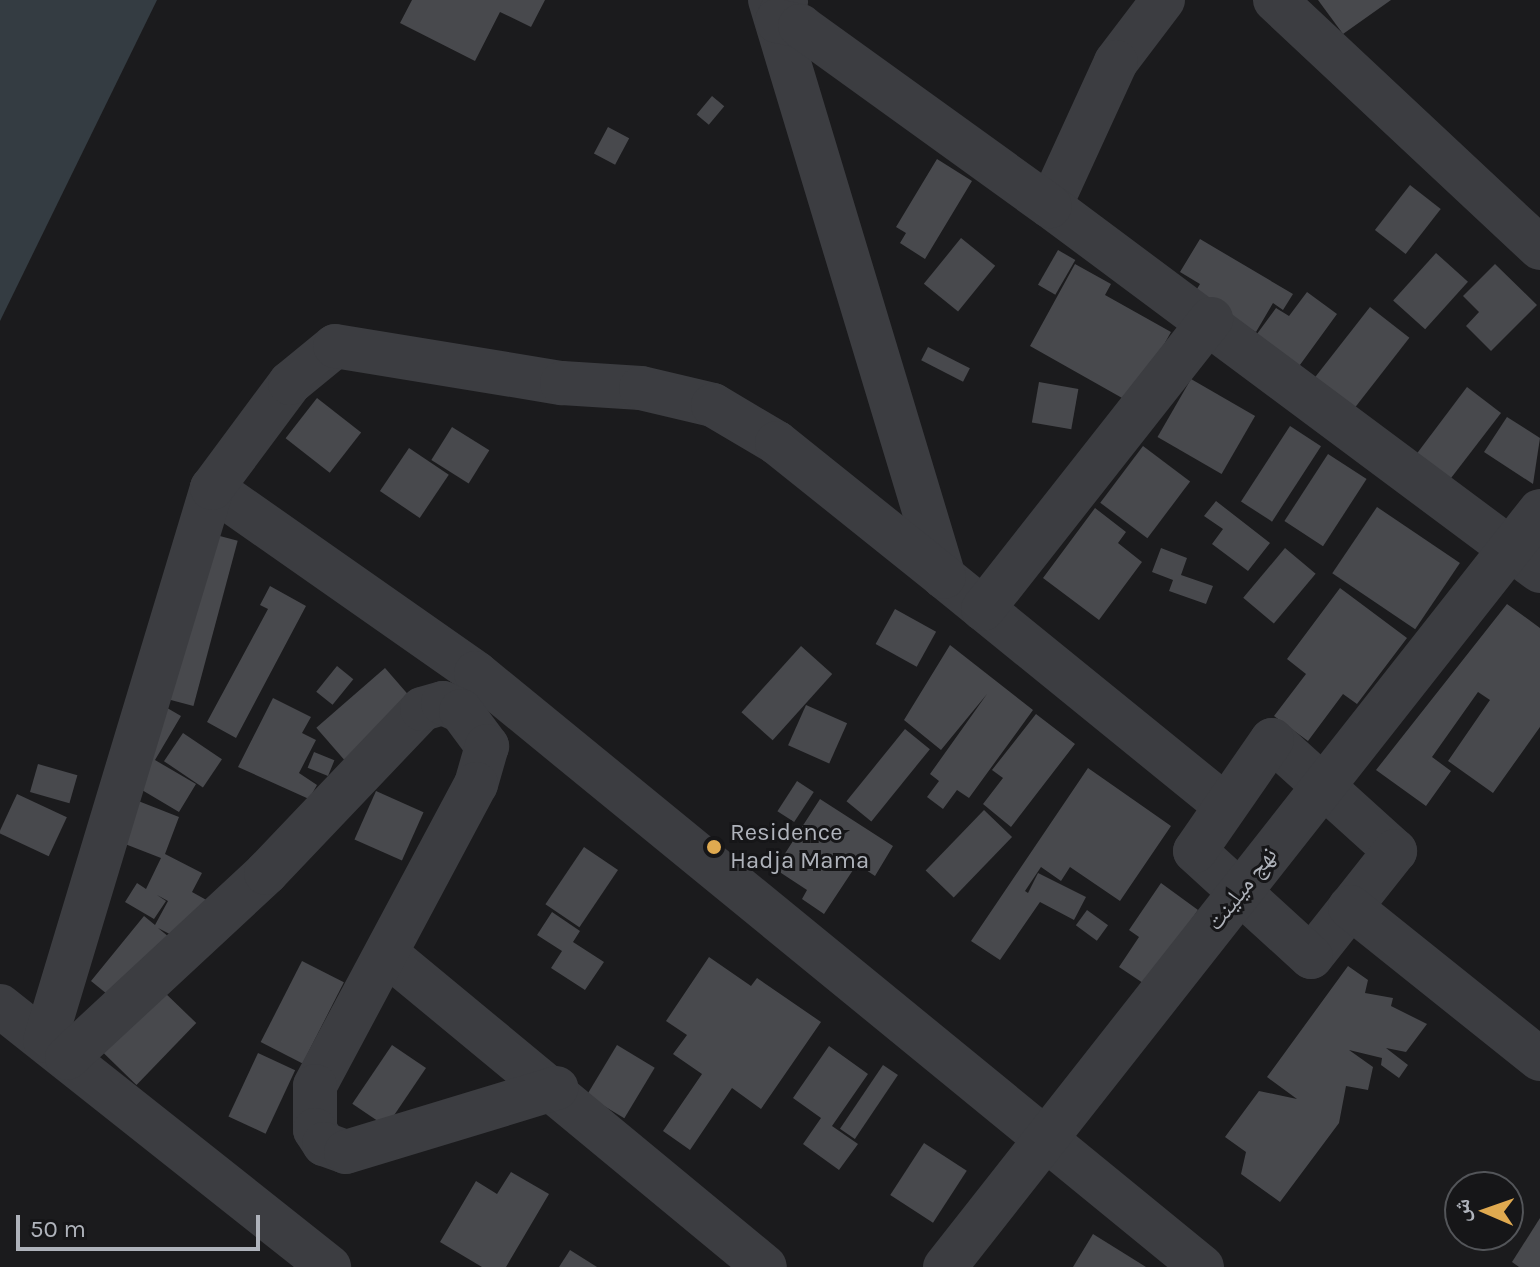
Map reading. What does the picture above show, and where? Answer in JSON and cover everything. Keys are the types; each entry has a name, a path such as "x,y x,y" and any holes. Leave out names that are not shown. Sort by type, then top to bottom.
{"street":[{"path":"1050,206 1116,62 1163,0"},
{"path":"1275,0 1540,248"},
{"path":"778,7 800,26 1211,319 1526,559"},
{"path":"778,7 944,577"},
{"path":"983,609 1211,319"},
{"path":"56,1049 212,488 290,383 335,346 562,383 641,388 713,405 777,443 1226,806"},
{"path":"212,488 476,673 1202,1267"},
{"path":"879,525 911,509 917,490"},
{"name":"نهج ميلينت","path":"945,1267 1324,785 1526,559 1540,511"},
{"path":"56,1049 266,873 422,709 443,703 461,711 487,746 476,784 388,955 315,1086 310,1109 324,1144 346,1152 557,1088"},
{"path":"1272,740 1324,785 1395,851 1311,957 1195,851 1272,740"},
{"path":"1350,907 1540,1059"},
{"path":"388,955 557,1088 765,1267"},
{"path":"0,1006 329,1267"}],"shaded area":[{"path":"0,0 157,0 0,321"}],"building":[{"path":"412,0 545,0 531,27 500,12 475,61 400,23"},
{"path":"1318,0 1391,0 1343,34"},
{"path":"712,96 724,106 709,125 697,114"},
{"path":"608,127 629,138 615,165 594,153"},
{"path":"937,159 972,181 925,259 900,243 906,233 896,227"},
{"path":"1410,185 1441,209 1406,254 1375,230"},
{"path":"961,238 995,266 958,312 924,284"},
{"path":"1200,239 1293,294 1283,310 1273,303 1256,332 1192,297 1200,284 1180,272"},
{"path":"1058,250 1075,260 1055,295 1038,285"},
{"path":"1436,253 1468,282 1425,329 1393,301"},
{"path":"1075,264 1111,284 1105,295 1171,332 1131,403 1030,346"},
{"path":"1495,264 1537,305 1491,351 1466,326 1479,312 1463,296"},
{"path":"1307,292 1337,314 1297,369 1251,342 1276,308 1289,316"},
{"path":"1370,307 1409,338 1343,423 1304,392"},
{"path":"928,347 970,368 963,382 921,360"},
{"path":"1191,379 1255,416 1222,474 1158,437"},
{"path":"1039,382 1078,389 1071,429 1032,422"},
{"path":"1467,387 1501,413 1428,508 1409,464"},
{"path":"317,398 361,432 330,473 286,438"},
{"path":"1507,417 1540,438 1533,484 1484,452"},
{"path":"1290,426 1321,446 1272,522 1241,501"},
{"path":"452,427 489,450 469,483 431,460"},
{"path":"1143,446 1190,482 1147,538 1100,503"},
{"path":"409,448 449,475 420,518 380,491"},
{"path":"1328,454 1367,479 1323,546 1284,521"},
{"path":"1216,501 1270,543 1248,571 1212,544 1223,529 1204,516"},
{"path":"1377,507 1460,563 1415,629 1332,573"},
{"path":"1095,508 1126,532 1118,543 1142,562 1099,620 1043,578"},
{"path":"201,531 238,541 193,706 157,696"},
{"path":"1161,548 1187,558 1181,575 1213,586 1206,604 1169,591 1173,580 1152,572"},
{"path":"1285,548 1316,574 1274,624 1243,598"},
{"path":"270,586 306,606 236,738 207,722 268,609 260,605"},
{"path":"1340,588 1407,638 1357,704 1343,694 1308,741 1274,716 1306,674 1287,659"},
{"path":"1507,604 1540,628 1540,727 1493,793 1448,761 1490,700 1478,692 1432,757 1451,771 1426,806 1376,770"},
{"path":"895,609 936,632 917,667 876,644"},
{"path":"950,645 1033,710 969,798 957,790 943,809 927,797 939,781 930,774 987,694 941,750 904,720"},
{"path":"801,646 832,674 773,740 741,712"},
{"path":"337,666 353,679 333,705 316,692"},
{"path":"385,668 421,710 352,769 316,728"},
{"path":"273,698 311,717 302,733 316,740 299,773 317,785 309,799 238,767"},
{"path":"162,705 181,716 155,760 196,784 179,812 120,777"},
{"path":"806,705 847,723 829,763 788,745"},
{"path":"1036,714 1075,744 1011,827 983,804 1003,778 992,770"},
{"path":"905,729 930,749 871,821 846,801"},
{"path":"183,733 222,759 203,787 164,761"},
{"path":"314,752 334,760 328,776 308,768"},
{"path":"38,764 77,775 69,803 30,792"},
{"path":"1088,768 1171,826 1120,901 1070,867 1061,881 1041,867 1025,891 1028,893 1038,873 1086,897 1074,920 1040,902 1000,960 971,941"},
{"path":"797,781 814,792 794,822 777,811"},
{"path":"376,791 424,812 402,861 354,839"},
{"path":"17,794 67,817 49,856 0,834"},
{"path":"123,795 179,817 165,854 202,873 192,892 210,902 189,944 158,928 175,942 123,1007 91,981 144,916 155,925 168,901 157,895 166,901 154,919 125,902 137,883 146,889 161,858 107,837"},
{"path":"820,799 893,846 875,876 857,864 824,914 802,899 807,890 775,869"},
{"path":"984,810 1012,837 954,898 926,870"},
{"path":"584,847 618,870 579,927 545,904"},
{"path":"1161,883 1198,910 1146,985 1119,967 1139,937 1129,930"},
{"path":"1087,910 1108,925 1097,941 1076,925"},
{"path":"552,912 580,931 573,942 604,962 585,990 551,968 562,951 537,935"},
{"path":"709,957 751,986 757,978 821,1022 761,1109 732,1088 690,1150 663,1131 702,1074 673,1054 687,1035 666,1021"},
{"path":"302,961 344,982 303,1063 261,1042"},
{"path":"1348,966 1368,980 1365,993 1393,998 1391,1006 1427,1024 1406,1052 1386,1048 1408,1065 1399,1078 1381,1065 1382,1058 1349,1050 1373,1067 1368,1090 1346,1086 1339,1123 1280,1202 1241,1174 1246,1152 1225,1137 1259,1091 1297,1099 1267,1077"},
{"path":"161,989 196,1023 137,1085 101,1051"},
{"path":"392,1045 426,1068 386,1127 352,1104"},
{"path":"617,1045 655,1068 624,1118 587,1096"},
{"path":"829,1046 868,1074 832,1126 858,1144 839,1170 803,1144 821,1118 793,1098"},
{"path":"258,1053 295,1070 266,1134 228,1116"},
{"path":"883,1065 898,1075 855,1139 840,1129"},
{"path":"924,1143 967,1171 933,1223 890,1195"},
{"path":"511,1172 549,1194 506,1267 482,1267 440,1242 476,1181 497,1194"},
{"path":"1540,1218 1540,1267 1519,1267 1512,1262 1519,1251 1524,1251 1524,1243"},
{"path":"1093,1234 1146,1267 1073,1267"},
{"path":"570,1250 597,1267 559,1267"}],"place":[{"name":"Residence Hadja Mama","path":"714,847"}]}
